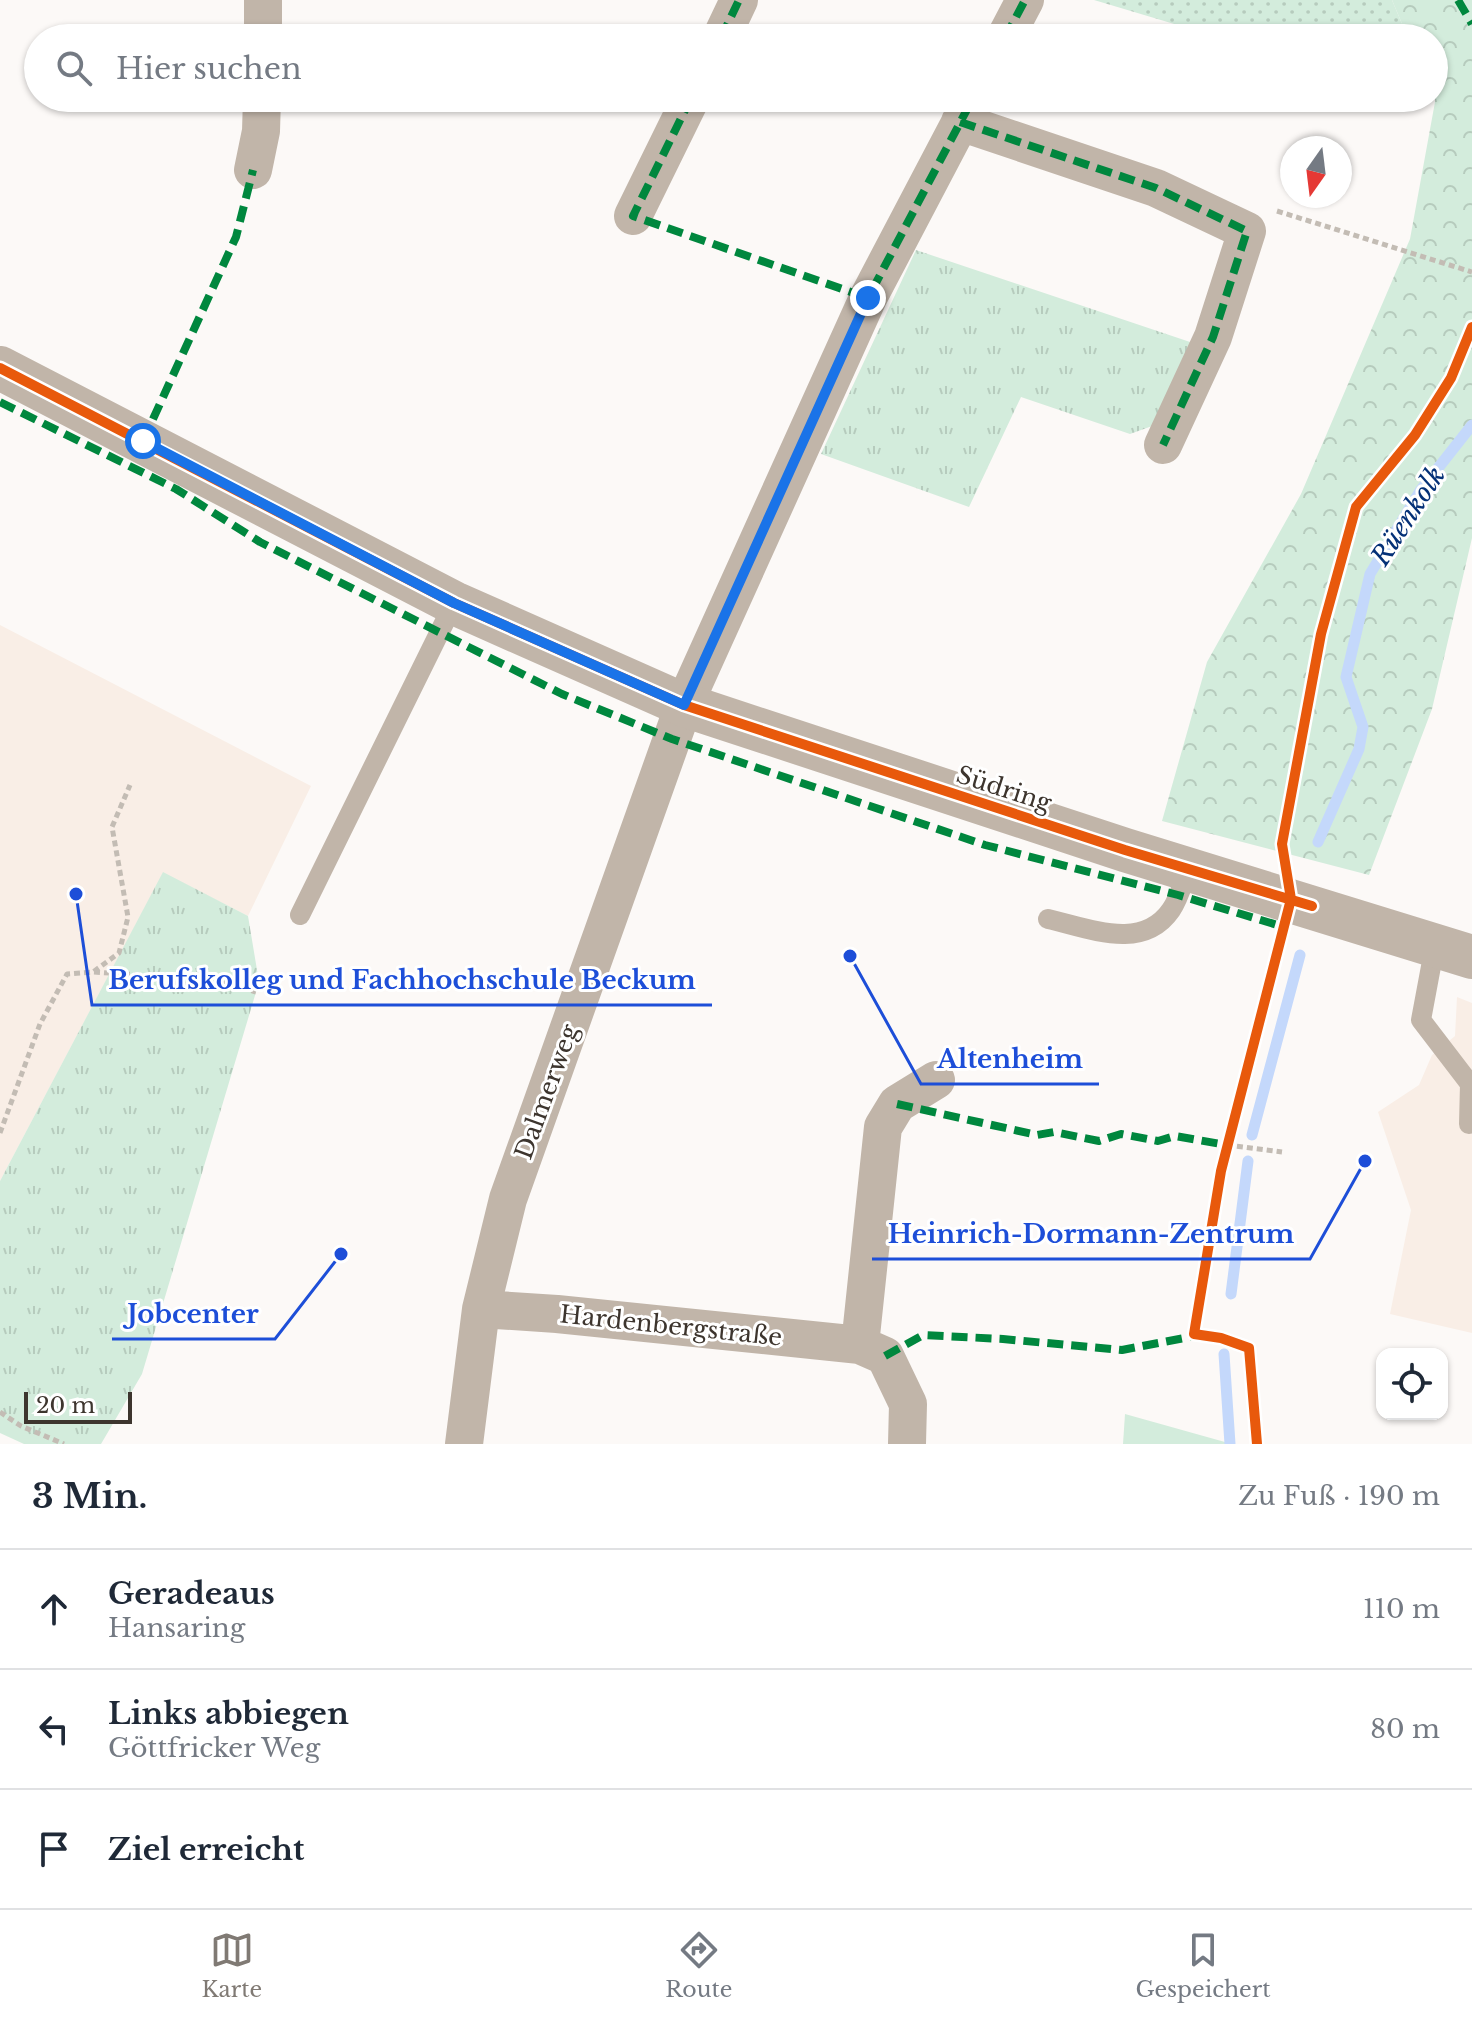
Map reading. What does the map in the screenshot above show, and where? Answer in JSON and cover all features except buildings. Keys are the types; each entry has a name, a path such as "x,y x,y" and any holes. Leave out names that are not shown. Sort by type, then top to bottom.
{"street":[{"path":"263,0 263,24"},
{"path":"728,24 739,0"},
{"path":"1012,24 1025,0"},
{"path":"253,170 262,112"},
{"path":"633,216 684,112"},
{"name":"Dalmerweg","path":"464,1444 481,1309 508,1199 684,705 868,298 965,112"},
{"path":"971,112 1156,188 1247,231 1213,337 1163,445"},
{"name":"Südring","path":"0,368 454,603 684,705 1188,869 1454,951"},
{"path":"907,1444 908,1404 872,1351 883,1127 897,1104 936,1080"},
{"name":"Hardenbergstraße","path":"481,1309 572,1315 872,1351"}],"lane":[{"path":"300,915 454,603"},
{"path":"1048,919 1127,937 1156,927 1173,909 1188,869"},
{"path":"1454,951 1421,1020 1470,1084 1469,1124"}],"path":[{"path":"1247,231 1275,210 1472,272"},
{"path":"93,972 119,953 128,917 112,827 130,785"},
{"path":"0,1133 40,1024 67,974 141,975 180,985 228,983 256,992"},
{"path":"1227,1145 1282,1152"},
{"path":"0,1412 21,1426 64,1444"}],"shaded area":[{"path":"0,625 311,786 248,916 163,873 0,1181"},
{"path":"1457,997 1472,1003 1472,1333 1390,1314 1411,1210 1378,1112 1419,1085 1432,1055 1455,1036"}],"green space":[{"path":"1094,0 1392,0 1402,24 1174,24"},
{"path":"1392,0 1472,0 1472,538 1432,709 1369,875 1162,821 1207,662 1301,494 1410,239 1433,112 1448,112 1448,24 1402,24"},
{"path":"916,250 1196,344 1155,425 1130,434 1021,397 969,507 821,454"},
{"path":"163,872 248,916 259,982 142,1374 101,1444 24,1444 0,1433 0,1181"},
{"path":"1125,1414 1232,1444 1123,1444"}],"waterway":[{"name":"Rüenkolk","path":"1318,842 1359,749 1363,727 1346,677 1370,574 1420,491 1472,425"},
{"name":"Rüenkolk","path":"1252,1135 1300,955"},
{"name":"Rüenkolk","path":"1231,1294 1248,1161"},
{"name":"Rüenkolk","path":"1224,1354 1230,1444"}],"marked path":[{"path":"728,24 739,0"},
{"path":"1012,24 1025,0"},
{"path":"1458,0 1472,24"},
{"path":"684,112 633,216 868,298"},
{"path":"684,705 868,298 966,112"},
{"path":"960,122 1156,188 1247,231 1213,337 1163,445"},
{"path":"143,441 236,237 253,170"},
{"path":"0,402 176,489 260,542 562,694 672,739 985,845 1178,895 1284,927"},
{"path":"897,1104 1037,1135 1054,1132 1099,1141 1121,1134 1158,1141 1175,1136 1227,1145"},
{"path":"885,1356 923,1335 1122,1350 1200,1335"}],"cycle path":[{"path":"1257,1444 1249,1348 1221,1338 1194,1334 1221,1171 1291,899 1282,844 1321,634 1356,507 1415,435 1451,378 1472,327"},
{"path":"0,368 454,603 684,705 1125,850 1312,906"}],"place":[{"name":"Berufskolleg und Fachhochschule Beckum","path":"76,894"},
{"name":"Altenheim","path":"850,956"},
{"name":"Heinrich-Dormann-Zentrum","path":"1365,1161"},
{"name":"Jobcenter","path":"341,1254"}],"route":[{"path":"143,441 454,603 684,705 868,298"}]}
